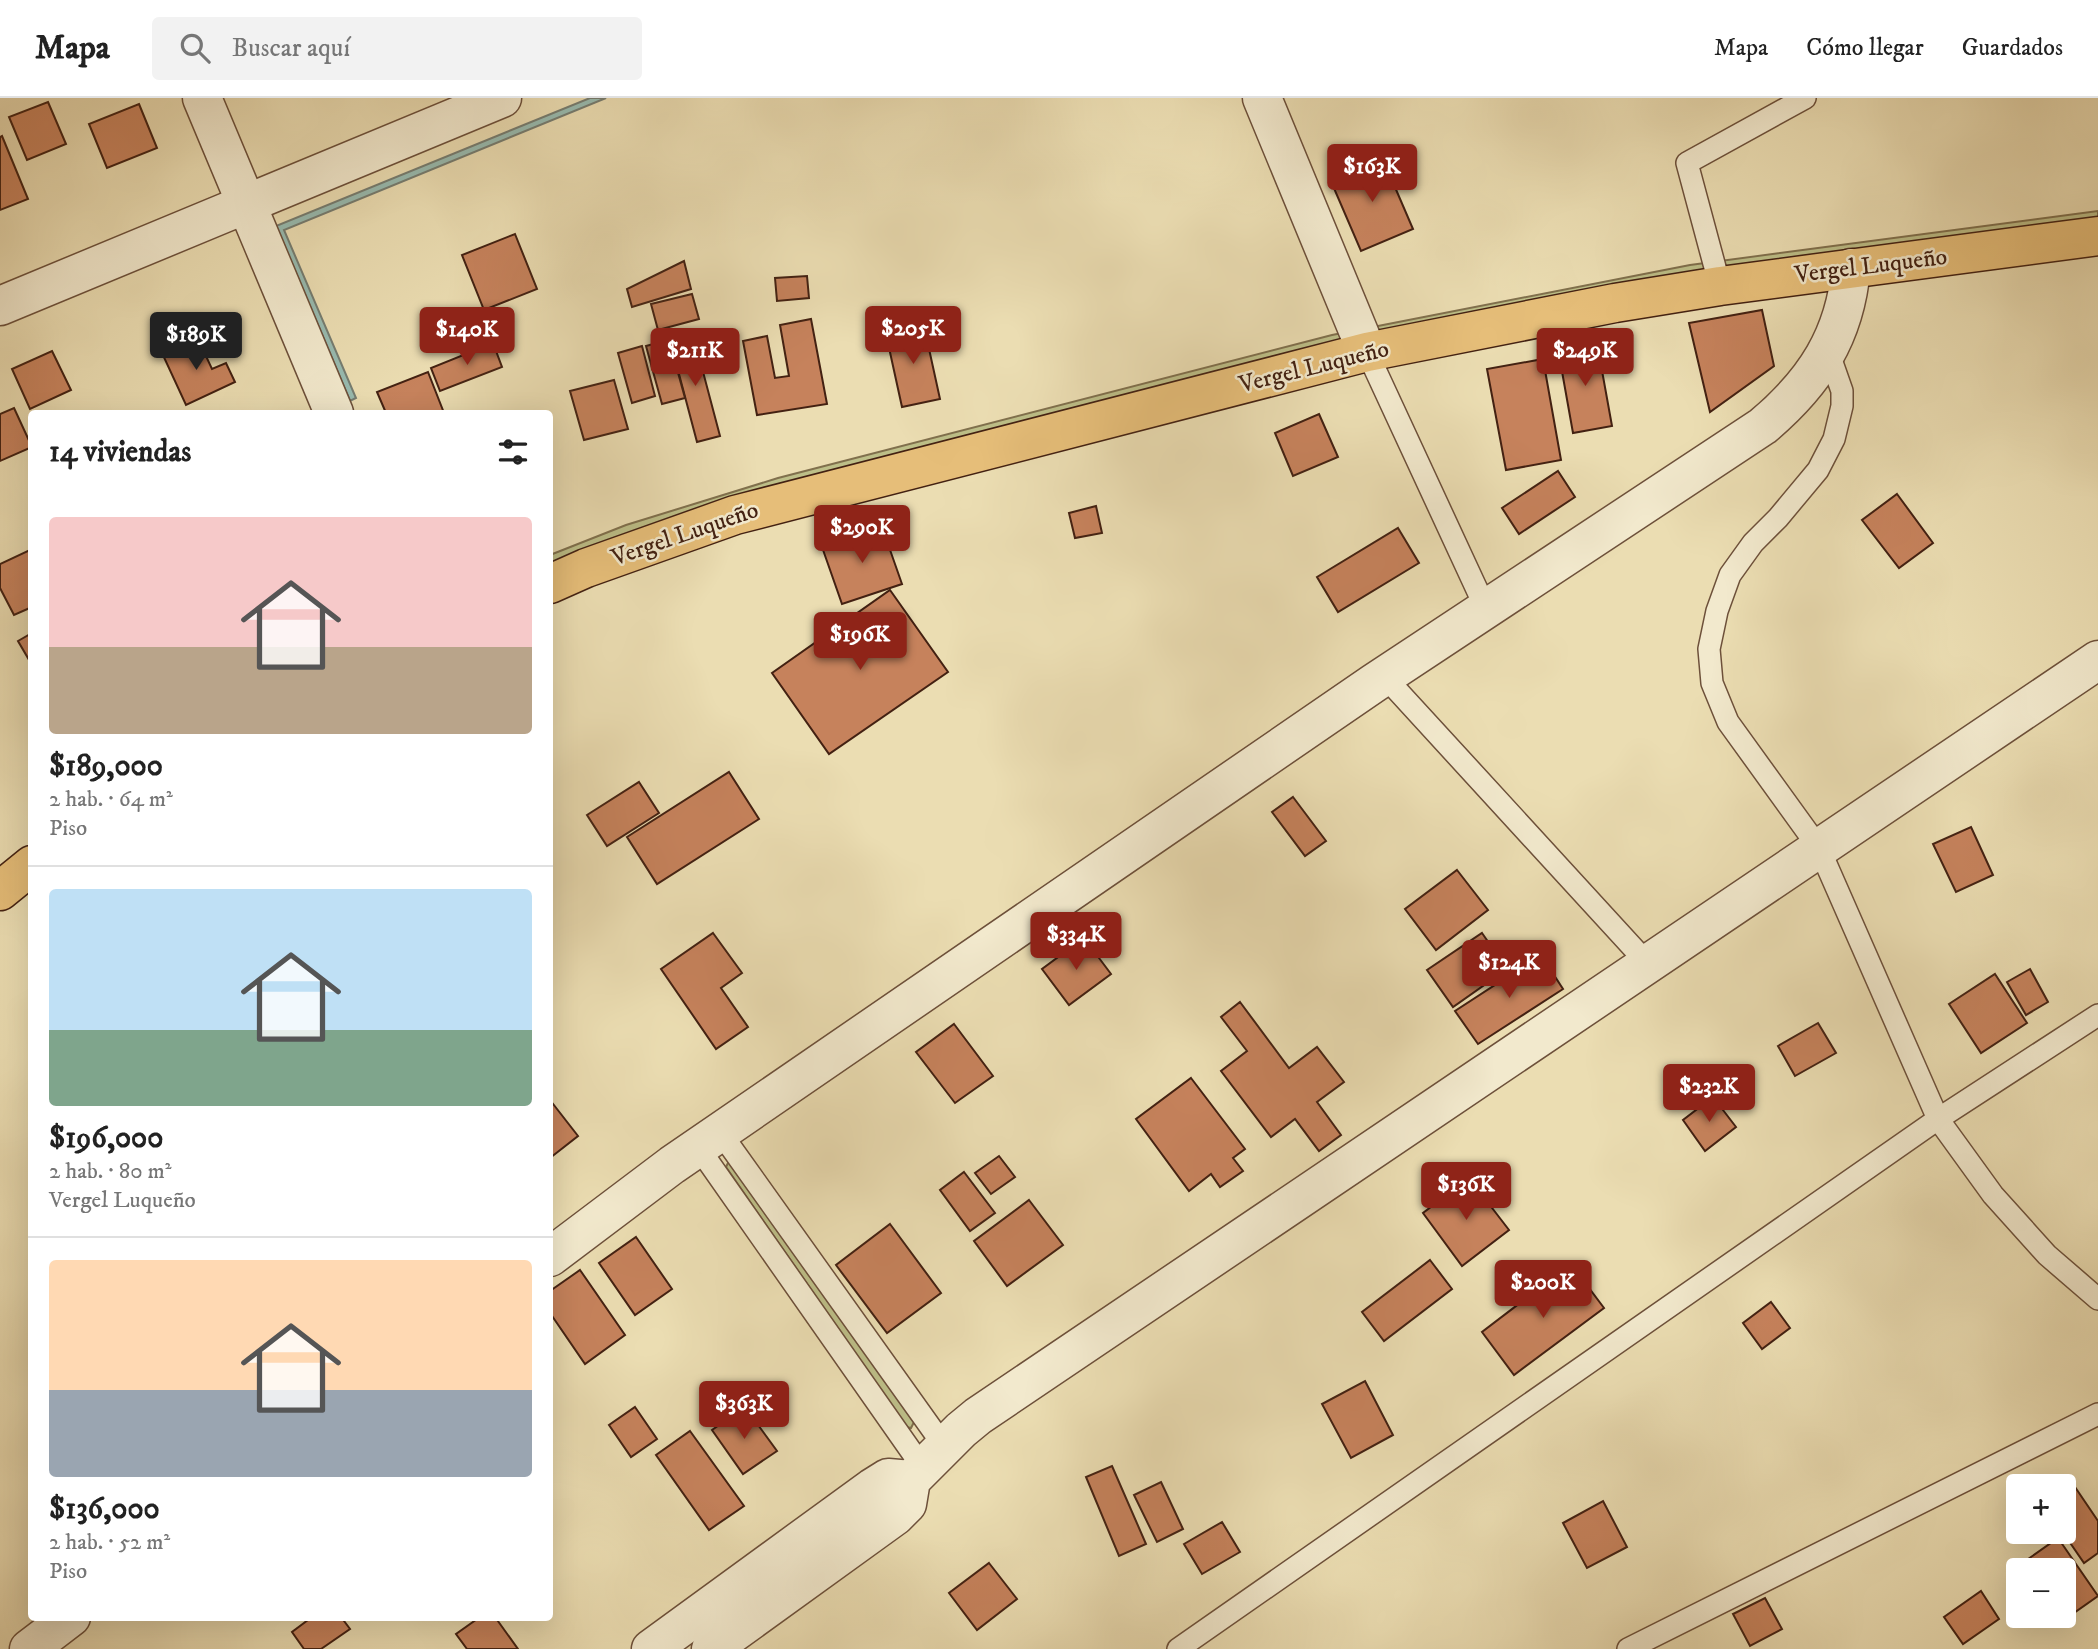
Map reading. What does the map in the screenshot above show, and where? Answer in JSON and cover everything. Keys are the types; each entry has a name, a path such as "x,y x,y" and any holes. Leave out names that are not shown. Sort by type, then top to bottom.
{"main road":[{"name":"Vergel Luqueño","path":"553,583 586,568 734,515 1367,352 1720,286 2098,236"},
{"path":"0,891 28,868"}],"street":[{"path":"202,98 333,410"},
{"path":"0,306 502,98"},
{"path":"1262,98 1367,352"},
{"path":"553,1255 709,1140 1384,676 1763,426 1790,403 1828,351 1848,299 1851,268"},
{"path":"711,1649 895,1516 907,1504 926,1465 978,1416 2098,660"},
{"path":"651,1649 872,1488 888,1478 926,1465"},
{"path":"29,1649 66,1621"}],"lane":[{"path":"1720,286 1687,163 1805,98"},
{"path":"1828,351 1842,391 1842,406 1834,439 1818,470 1753,543 1730,575 1717,611 1709,649 1712,683 1728,722 1819,848 1938,1119 1993,1195 2047,1255 2098,1299"},
{"path":"1367,352 1486,609"},
{"path":"1384,676 1648,964"},
{"path":"1178,1649 1938,1119 2098,1015"},
{"path":"709,1140 926,1465"},
{"path":"709,1140 926,1465"},
{"path":"1628,1649 2098,1414"}],"green space":[{"path":"2098,211 2098,219 1690,274 553,563 553,554 626,525 778,478 1332,335 1690,265"},
{"path":"729,1161 733,1162 914,1422 911,1428 906,1427 726,1167"}],"water":[{"path":"590,98 606,98 284,230 356,398 350,401 276,226"}],"building":[{"path":"48,102 66,144 27,160 9,117"},
{"path":"139,104 157,148 107,168 89,124"},
{"path":"2,136 28,199 0,210 0,137"},
{"path":"1382,157 1413,229 1361,251 1330,179"},
{"path":"515,234 537,289 484,310 462,255"},
{"path":"684,261 691,289 632,307 627,289"},
{"path":"807,276 809,298 777,301 775,278"},
{"path":"692,294 699,319 658,330 651,304"},
{"path":"1762,310 1774,366 1710,412 1689,323"},
{"path":"811,319 827,404 757,415 743,341 767,336 775,378 789,376 780,325"},
{"path":"924,326 940,399 902,407 886,334"},
{"path":"693,334 720,436 697,442 670,340"},
{"path":"197,337 212,369 226,363 235,382 186,405 162,353"},
{"path":"669,340 685,398 662,404 646,346"},
{"path":"493,343 502,367 440,391 431,368"},
{"path":"1597,343 1612,426 1573,433 1558,349"},
{"path":"642,346 655,396 632,403 618,353"},
{"path":"52,351 71,390 30,409 12,369"},
{"path":"1543,359 1561,460 1506,470 1487,369"},
{"path":"428,372 443,410 385,410 377,392"},
{"path":"614,380 628,429 584,440 570,391"},
{"path":"14,408 28,438 28,449 0,461 0,414"},
{"path":"1319,414 1338,457 1293,476 1275,433"},
{"path":"1558,471 1575,497 1519,534 1502,508"},
{"path":"1897,494 1933,543 1899,568 1862,520"},
{"path":"1096,506 1102,533 1075,538 1069,513"},
{"path":"882,527 902,584 842,604 822,547"},
{"path":"1398,528 1419,563 1338,612 1317,577"},
{"path":"28,551 28,609 14,615 0,588 0,564"},
{"path":"890,590 948,672 829,754 772,673"},
{"path":"28,635 28,658 18,641"},
{"path":"729,772 759,819 657,884 627,837"},
{"path":"639,782 659,813 607,846 587,815"},
{"path":"1293,797 1326,841 1305,856 1272,812"},
{"path":"1971,827 1993,875 1956,892 1933,844"},
{"path":"1457,870 1488,910 1436,950 1405,909"},
{"path":"713,933 742,973 721,988 748,1027 716,1049 661,969"},
{"path":"1482,933 1507,969 1453,1007 1427,970"},
{"path":"1084,938 1111,974 1069,1005 1042,969"},
{"path":"1541,955 1563,989 1478,1044 1455,1011"},
{"path":"2030,969 2048,1002 2026,1015 2007,982"},
{"path":"1995,974 2027,1023 1981,1053 1949,1004"},
{"path":"1240,1002 1289,1068 1317,1047 1344,1082 1317,1102 1341,1135 1319,1151 1295,1119 1271,1137 1221,1071 1247,1051 1221,1017"},
{"path":"1818,1023 1836,1053 1795,1076 1778,1046"},
{"path":"954,1024 993,1076 955,1103 916,1052"},
{"path":"1191,1078 1245,1149 1233,1158 1243,1171 1220,1187 1211,1174 1189,1191 1136,1119"},
{"path":"1713,1097 1736,1127 1705,1151 1683,1120"},
{"path":"553,1104 578,1136 553,1156"},
{"path":"999,1156 1015,1177 991,1194 975,1173"},
{"path":"964,1172 995,1213 970,1231 940,1190"},
{"path":"1469,1178 1509,1230 1462,1266 1423,1213"},
{"path":"1029,1200 1063,1245 1007,1286 974,1241"},
{"path":"890,1224 941,1293 887,1333 836,1265"},
{"path":"636,1237 672,1289 635,1315 599,1263"},
{"path":"1430,1260 1452,1289 1384,1341 1362,1312"},
{"path":"1571,1264 1604,1308 1514,1375 1482,1332"},
{"path":"580,1270 625,1335 585,1364 553,1317 553,1289"},
{"path":"1771,1302 1790,1328 1762,1349 1743,1323"},
{"path":"1365,1381 1393,1435 1351,1458 1322,1404"},
{"path":"635,1407 657,1439 631,1457 609,1425"},
{"path":"745,1407 777,1451 743,1474 712,1430"},
{"path":"690,1431 744,1506 709,1530 656,1455"},
{"path":"1112,1466 1146,1544 1119,1556 1086,1477"},
{"path":"1161,1482 1183,1529 1157,1542 1134,1495"},
{"path":"2076,1488 2098,1521 2098,1553 2084,1563 2071,1544 2076,1544"},
{"path":"1603,1501 1627,1547 1587,1568 1563,1523"},
{"path":"1222,1522 1240,1552 1202,1574 1184,1544"},
{"path":"2049,1544 2062,1544 2072,1558 2030,1558"},
{"path":"989,1563 1017,1599 977,1630 949,1593"},
{"path":"2076,1564 2098,1596 2076,1611"},
{"path":"1981,1591 1999,1619 1963,1644 1944,1617"},
{"path":"1765,1598 1782,1629 1750,1646 1733,1614"},
{"path":"307,1621 344,1621 350,1629 321,1649 304,1649 292,1632"},
{"path":"474,1621 498,1621 518,1649 467,1649 456,1634"}]}
